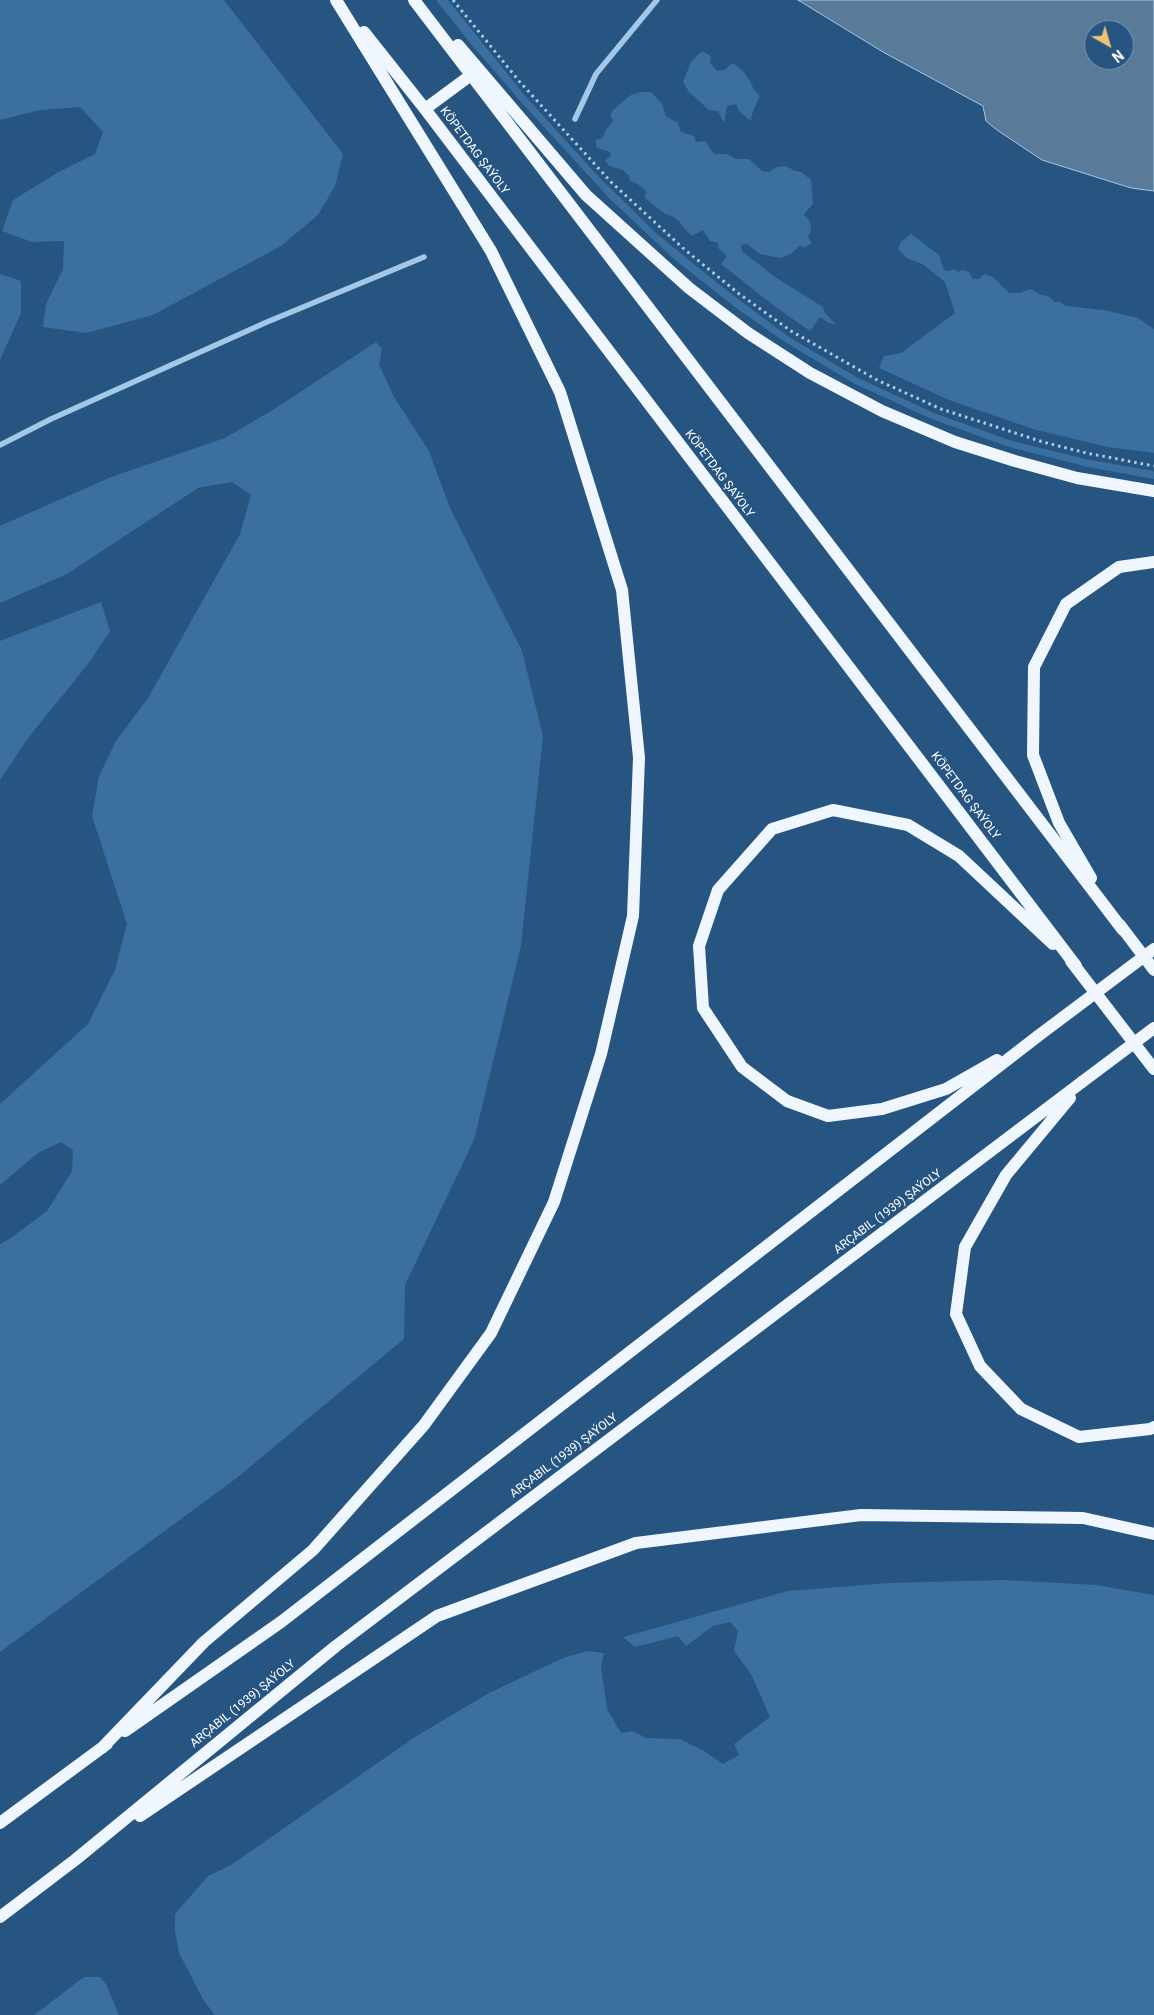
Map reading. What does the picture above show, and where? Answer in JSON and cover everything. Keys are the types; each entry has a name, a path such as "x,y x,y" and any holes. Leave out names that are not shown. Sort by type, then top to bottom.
{"main road":[{"name":"KÖPETDAG ŞAÝOLY","path":"337,0 425,110 1076,966"},
{"path":"102,1748 204,1642 313,1550 424,1425 491,1333 554,1202 601,1054 633,916 639,758 622,590 560,392 491,251 337,0"},
{"path":"414,0 1154,970"},
{"path":"420,0 586,195 689,288 748,333 810,372 882,411 955,442 1077,478 1154,491"},
{"path":"425,110 471,75"},
{"path":"1123,930 1059,823 1033,755 1034,667 1066,604 1119,567 1154,562"},
{"path":"1038,1036 946,1089 882,1109 828,1116 787,1101 742,1067 703,1008 699,946 718,890 772,829 833,810 908,825 959,856 1076,966 1154,1069"},
{"path":"0,1823 102,1748 281,1622 1154,948"},
{"name":"ARÇABIL (1939) ŞAÝOLY","path":"0,1917 76,1860 336,1646 1154,1028"},
{"path":"1082,1082 1006,1175 965,1247 956,1314 980,1366 1021,1409 1079,1437 1154,1427"},
{"path":"76,1860 437,1616 636,1543 861,1515 1083,1518 1154,1534"}],"path":[{"path":"453,0 519,81 611,182 684,249 738,293 791,332 877,380 941,409 1043,442 1086,453 1154,466"}],"shaded area":[{"path":"0,0 224,0 343,154 335,186 318,215 281,246 153,315 86,333 43,327 46,304 63,269 64,241 32,242 2,231 13,200 57,173 95,154 103,132 80,107 40,110 0,120"},
{"path":"436,0 448,0 527,98 598,176 657,234 721,286 789,337 858,378 934,413 1012,441 1090,460 1154,471 1154,479 1088,467 1009,447 932,419 855,384 785,342 736,308 674,259 609,198 522,103"},
{"path":"798,0 1154,0 1154,191 1131,188 1042,160 986,121 983,106 883,52"},
{"path":"702,51 711,56 710,63 717,71 724,70 733,63 744,72 754,90 760,96 751,120 739,111 736,104 727,106 724,123 718,111 709,110 689,92 683,82 691,62"},
{"path":"651,92 662,104 666,116 678,123 681,132 694,136 696,142 705,141 714,154 727,154 736,159 749,159 762,171 769,172 777,167 786,166 801,172 811,180 813,204 804,214 810,222 811,231 808,237 812,243 805,247 799,246 791,254 780,258 760,254 747,244 741,245 742,251 775,277 823,307 824,312 836,324 829,323 820,317 810,331 721,264 727,256 719,249 718,243 710,241 703,230 692,236 679,221 665,214 645,198 646,191 630,181 629,176 623,170 609,166 605,160 611,156 610,152 597,148 595,140 603,138 605,131 613,121 610,114 617,106 631,95"},
{"path":"911,234 939,255 944,270 954,269 958,272 962,270 969,272 973,279 979,279 985,274 993,277 1009,293 1020,293 1030,289 1050,297 1054,302 1060,302 1065,306 1104,310 1138,318 1154,329 1154,453 1107,447 1033,429 949,400 879,368 884,356 901,353 955,313 945,282 924,265 907,258 898,249 901,242"},
{"path":"0,274 21,281 21,313 0,360"},
{"path":"376,342 382,349 379,365 394,397 429,451 450,508 522,651 543,736 521,946 474,1140 405,1285 404,1339 234,1480 0,1652 0,1244 47,1211 72,1171 73,1150 61,1142 38,1153 0,1185 0,1104 88,1024 115,970 127,924 92,816 99,776 116,741 148,698 240,534 251,495 232,482 198,488 67,574 0,603 0,526 111,477 225,438 276,408"},
{"path":"101,602 110,631 88,664 28,738 0,780 0,641"},
{"path":"1005,1580 1096,1585 1154,1595 1154,2015 215,2015 204,2001 179,1953 175,1930 175,1914 208,1876 231,1865 415,1737 489,1693 563,1658 587,1651 604,1653 601,1666 607,1709 621,1733 633,1731 646,1738 680,1739 704,1751 723,1764 739,1755 734,1744 770,1717 751,1674 734,1651 738,1631 730,1622 713,1626 686,1646 678,1636 635,1647 623,1637 788,1591 888,1583"},
{"path":"84,1977 100,1977 106,1984 119,2015 34,2015"}],"waterway":[{"path":"575,119 596,74 657,0"},
{"path":"0,445 51,419 267,322 424,257"}]}
